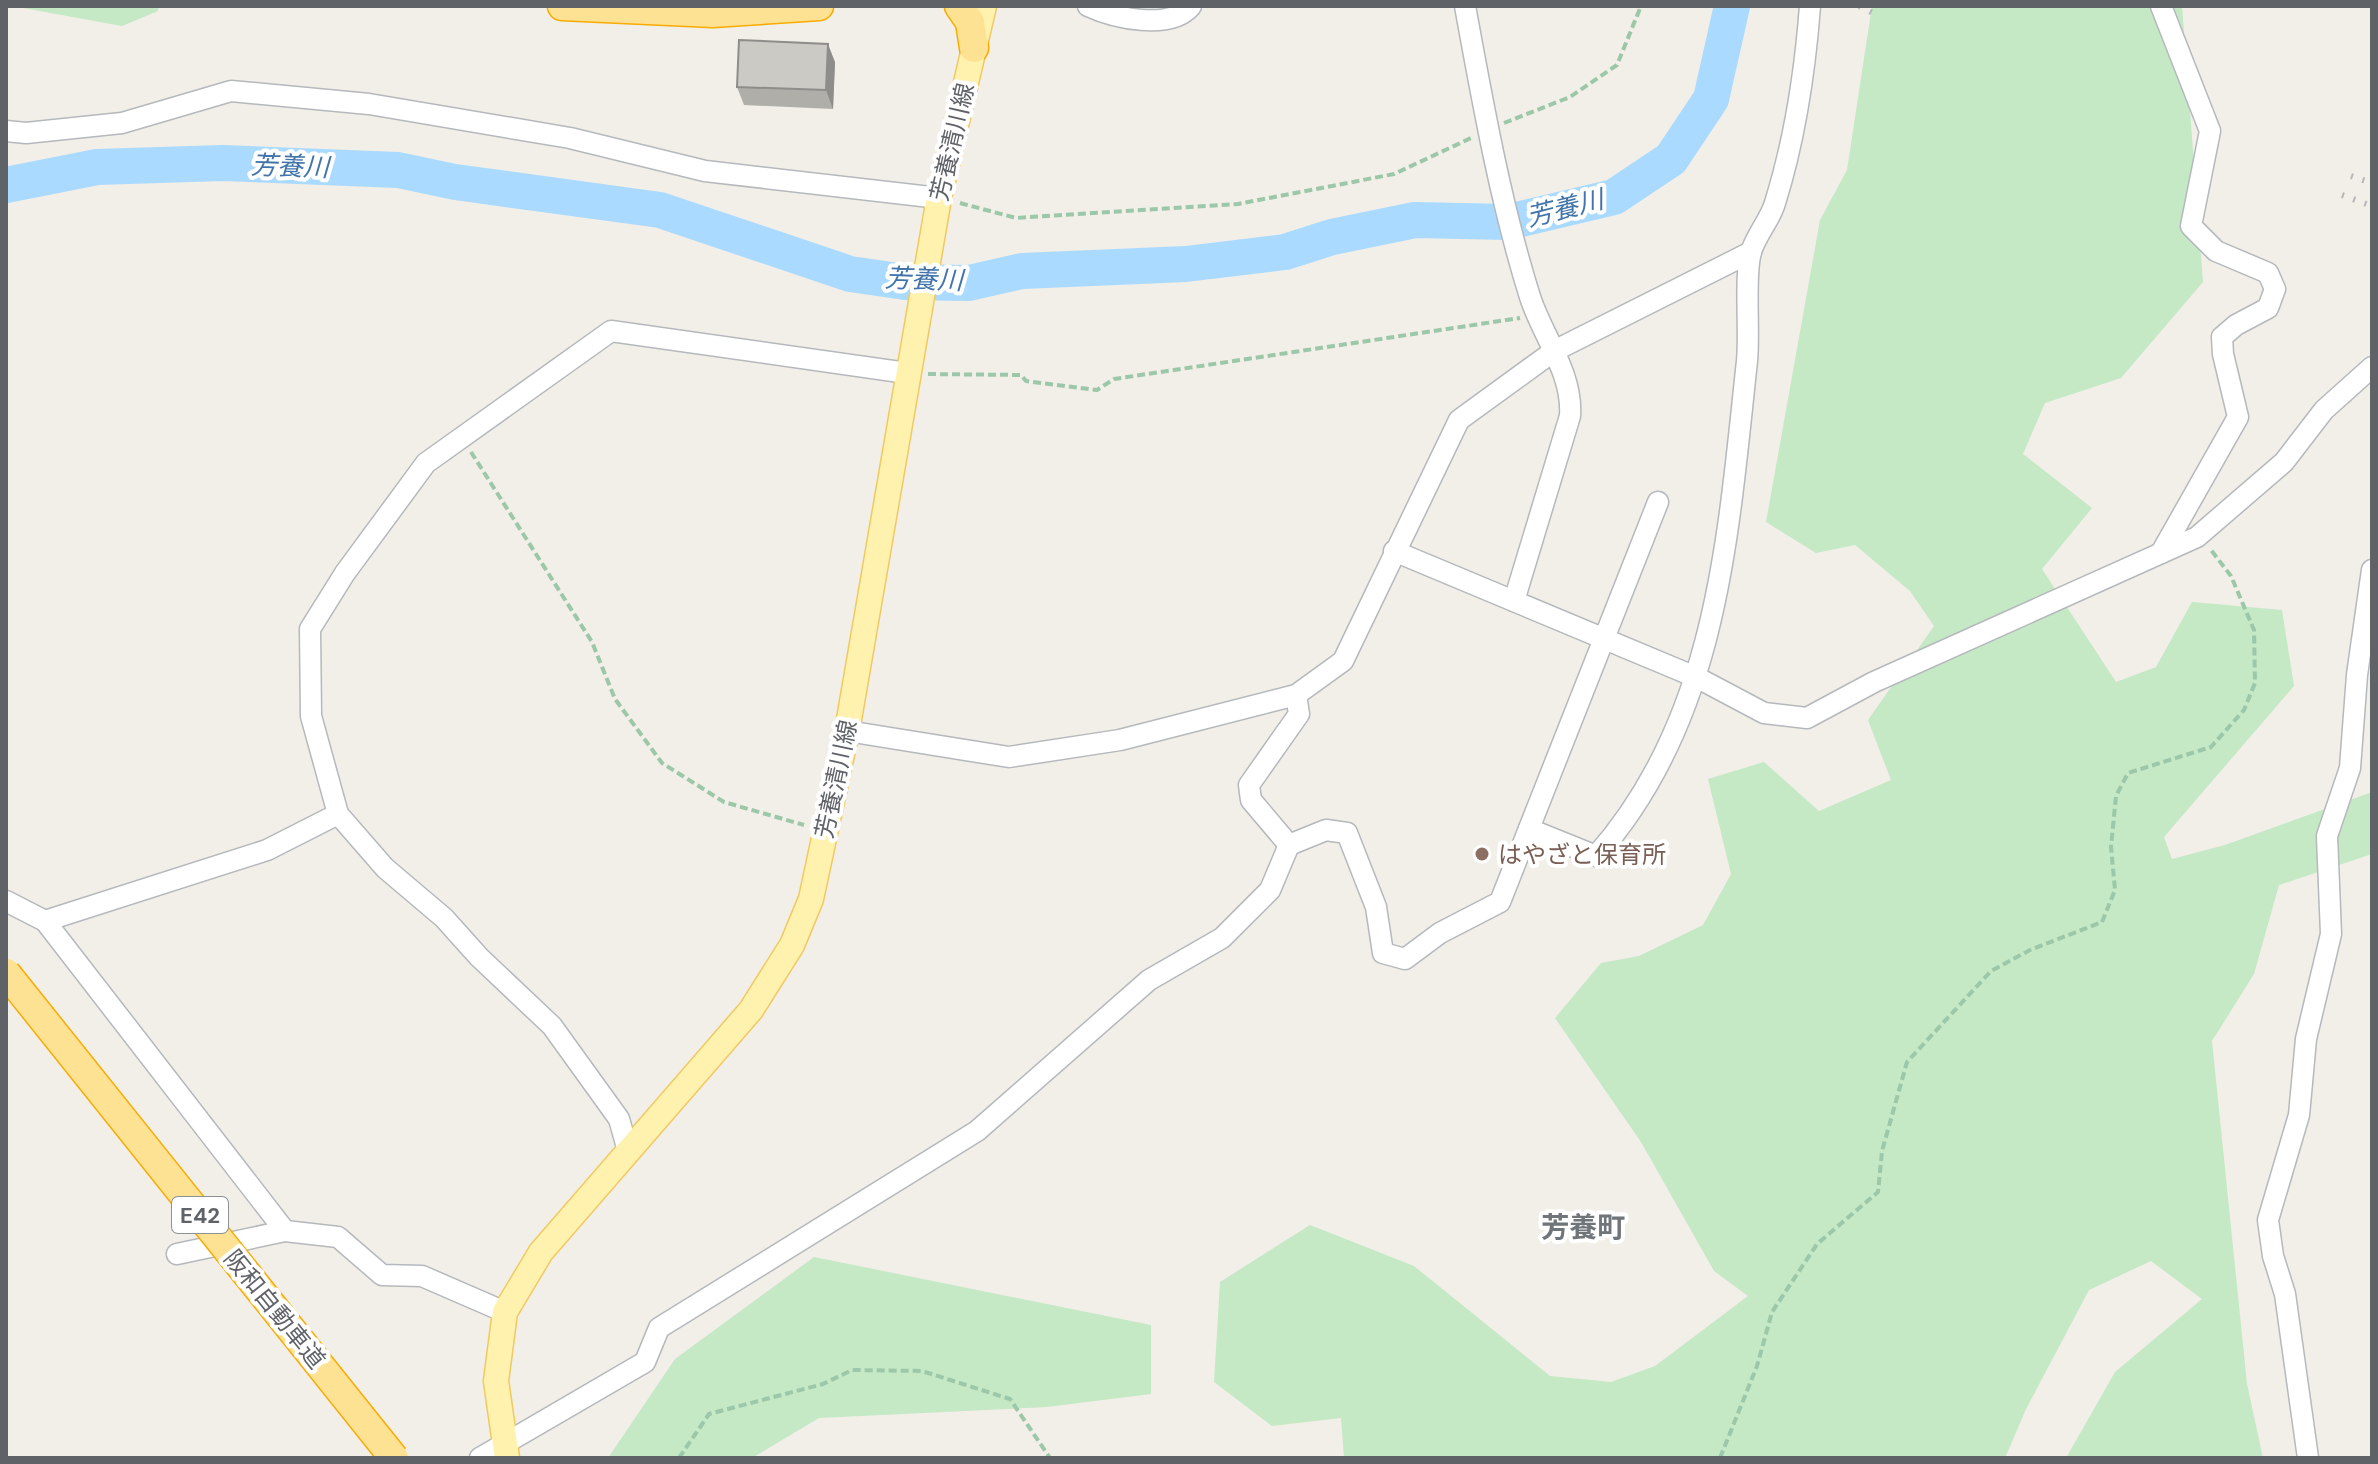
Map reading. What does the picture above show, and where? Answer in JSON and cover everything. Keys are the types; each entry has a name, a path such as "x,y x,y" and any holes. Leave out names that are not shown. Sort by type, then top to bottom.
{"highway":[{"path":"562,6 713,13 819,6"},
{"path":"959,6 970,22 974,48"},
{"name":"阪和自動車道","path":"6,973 394,1458"}],"main road":[{"name":"芳養清川線","path":"505,1453 496,1381 505,1312 541,1252 751,1010 792,945 811,899 847,731 908,364 938,205 984,6"}],"street":[{"path":"1088,6 1100,12 1156,21 1186,12 1191,6"},
{"path":"1465,6 1487,135 1534,307 1571,396 1570,416 1514,601"},
{"path":"1529,829 1596,856 1649,786 1698,678 1727,544 1749,345 1751,252 1774,207 1784,173 1805,62 1810,6"},
{"path":"2161,6 2210,131 2191,226 2216,251 2268,273 2275,289 2268,308 2236,325 2222,337 2238,417 2161,553"},
{"path":"6,131 26,133 122,123 231,91 369,104 570,138 705,171 938,205"},
{"path":"847,731 1009,757 1120,740 1296,695 1343,661 1459,420 1554,351 1751,252"},
{"path":"628,1151 619,1119 552,1026 479,957 444,918 385,868 338,814 311,716 310,629 345,573 426,463 611,331 908,364"},
{"path":"1394,551 1698,678 1764,713 1807,718 1874,682 2197,537 2284,462 2324,410 2372,367"},
{"path":"480,1458 505,1453 556,1412 645,1362 659,1328 977,1131 1149,980 1222,938 1270,890 1289,845 1326,830 1347,833 1376,907 1383,953 1405,959 1440,933 1500,902 1658,502"},
{"path":"2308,1458 2285,1294 2273,1256 2268,1220 2299,1115 2306,1039 2331,934 2327,836 2350,768 2357,675 2372,570"},
{"path":"1289,845 1251,800 1249,785 1299,714 1296,695"},
{"path":"45,921 267,850 338,814"},
{"path":"6,901 45,921 285,1231"},
{"path":"177,1254 285,1231 338,1237 382,1275 422,1276 505,1312"}],"path":[{"path":"938,205 1016,218 1238,204 1394,174 1570,97 1617,65 1641,6"},
{"path":"908,364 1021,375 1026,381 1097,390 1114,379 1534,307"},
{"path":"463,438 592,642 615,699 662,763 724,802 826,831"},
{"path":"1720,1458 1757,1366 1772,1312 1817,1244 1878,1192 1882,1151 1907,1062 1991,971 2030,950 2102,922 2115,890 2111,847 2116,796 2128,773 2211,747 2244,710 2255,683 2254,630 2231,576 2197,537"},
{"path":"679,1458 709,1414 823,1384 852,1370 880,1369 922,1371 1010,1399 1050,1458"}],"green space":[{"path":"12,6 159,6 158,11 122,26"},
{"path":"1872,6 2182,6 2203,282 2121,378 2045,403 2023,454 2092,508 2042,569 2116,682 2156,667 2192,602 2282,610 2294,686 2164,837 2172,859 2225,845 2372,792 2372,854 2279,885 2254,974 2212,1041 2247,1384 2263,1458 2066,1458 2115,1372 2202,1299 2151,1261 2089,1290 2026,1409 2005,1458 1344,1458 1341,1418 1272,1426 1214,1382 1220,1282 1310,1225 1414,1266 1550,1376 1611,1382 1655,1366 1748,1296 1714,1271 1641,1142 1555,1018 1601,963 1639,956 1703,925 1731,874 1708,779 1764,762 1819,811 1891,780 1868,720 1934,626 1910,591 1855,545 1816,553 1766,522 1820,220 1847,170"},
{"path":"814,1257 1151,1325 1151,1394 1047,1407 819,1418 752,1458 608,1458 675,1359"}],"building":[{"path":"739,40 828,44 826,90 737,87"}],"waterway":[{"name":"芳養川","path":"6,185 97,167 222,163 398,170 455,182 660,210 850,274 905,282 969,283 1022,271 1186,264 1285,252 1332,237 1415,220 1508,222 1614,197 1671,159 1711,99 1732,6"}],"railway":[{"path":"1859,6 1873,13"},
{"path":"2351,176 2372,183"},
{"path":"2342,195 2372,206"}],"place":[{"name":"はやざと保育所","path":"1482,854"}],"district":[{"name":"芳養町","path":"1583,1227"}]}
